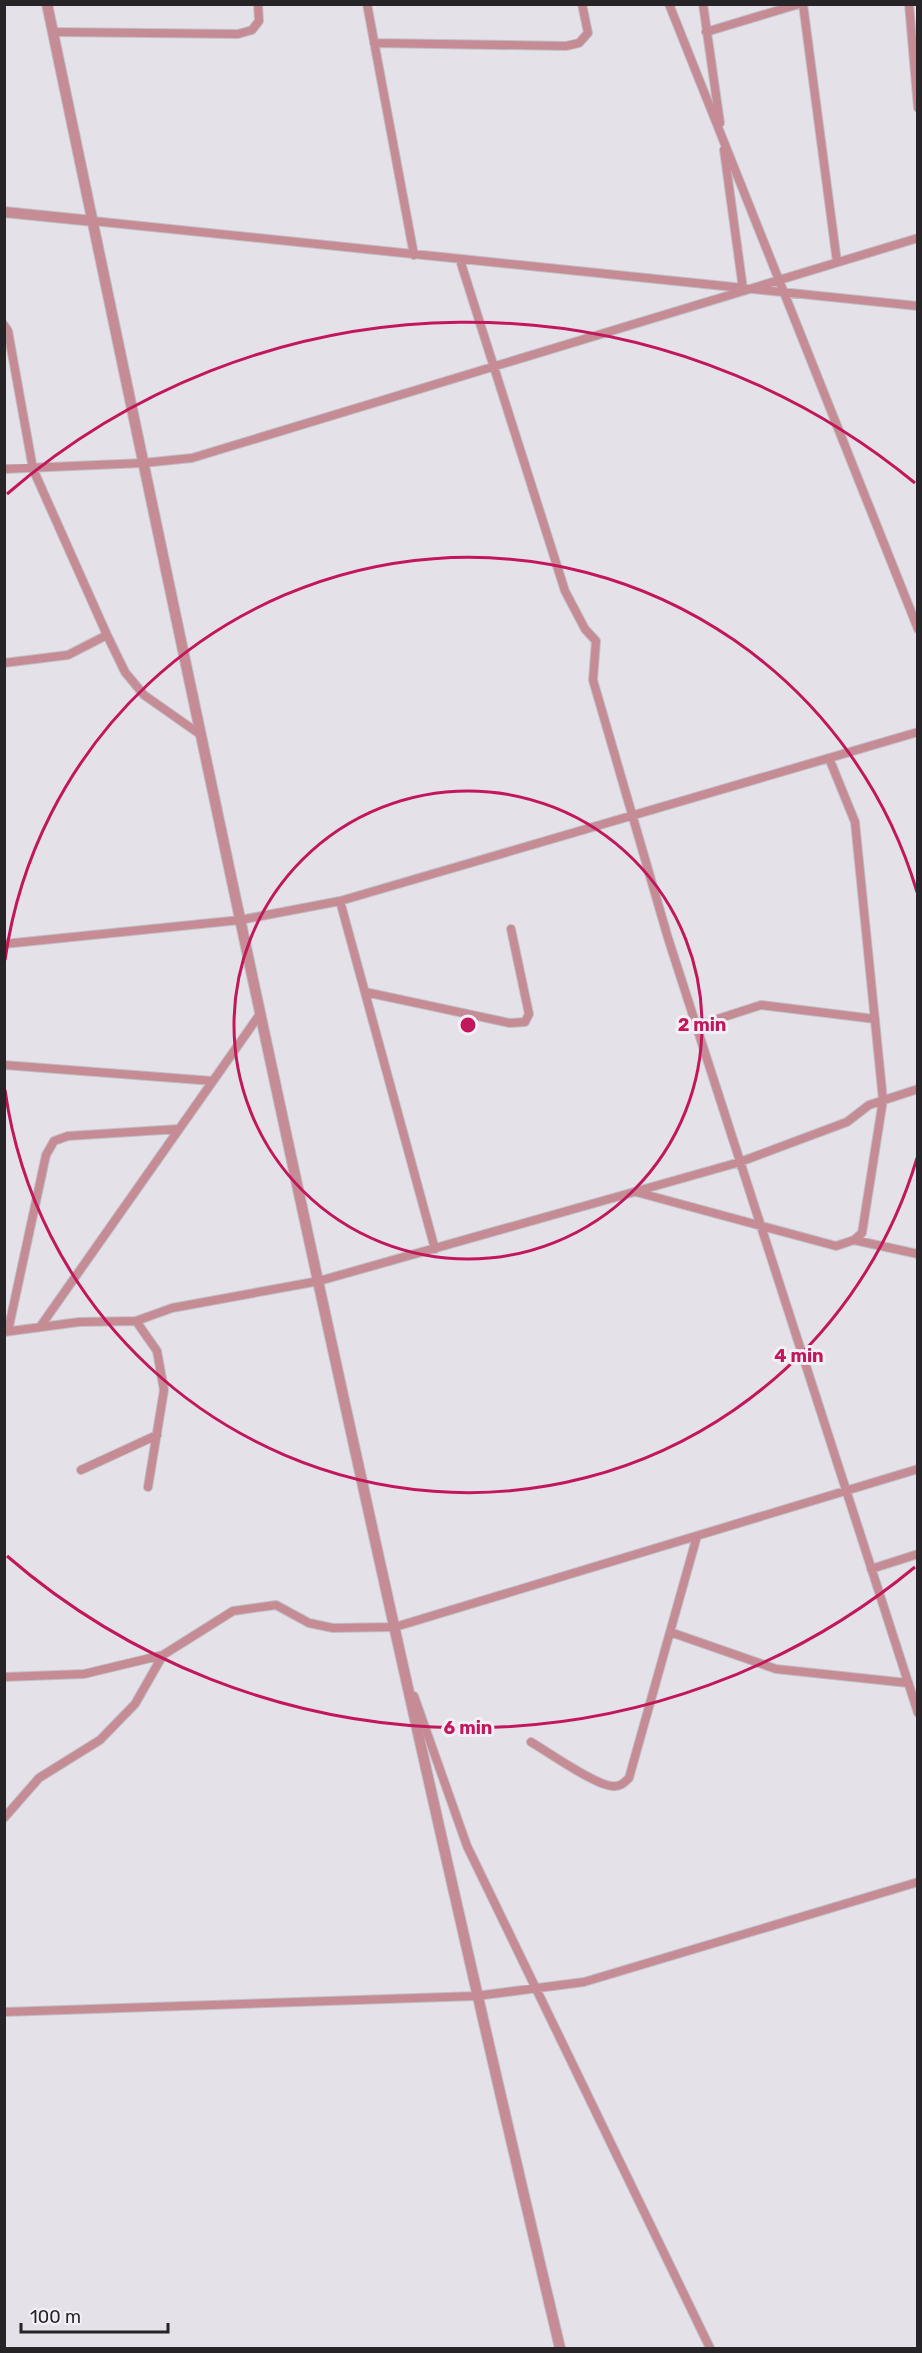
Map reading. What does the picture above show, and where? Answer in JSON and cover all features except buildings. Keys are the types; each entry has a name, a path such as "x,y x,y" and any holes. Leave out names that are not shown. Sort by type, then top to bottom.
{"street":[{"path":"47,4 260,1014 476,1996 560,2349"},
{"path":"53,32 238,34 252,30 259,21 258,4"},
{"path":"367,4 414,255"},
{"path":"374,43 566,46 579,43 588,33 582,4"},
{"path":"669,4 918,629"},
{"path":"703,4 744,289"},
{"path":"706,32 801,4 837,262"},
{"path":"909,4 918,108"},
{"path":"4,212 918,306"},
{"path":"4,469 143,463 192,458 918,238"},
{"path":"460,260 565,591 585,629 596,641 593,680 696,1026 918,1713"},
{"path":"4,325 8,331 33,469 107,635 125,672 144,695 201,735"},
{"path":"4,663 68,655 107,635"},
{"path":"4,944 240,920 340,901 918,732"},
{"path":"635,1192 836,1246 854,1240 862,1233 883,1100 855,822 829,758"},
{"path":"340,901 435,1249"},
{"path":"365,992 510,1023 525,1022 529,1014 511,929"},
{"path":"696,1026 761,1005 875,1019"},
{"path":"40,1327 260,1014"},
{"path":"4,1065 213,1081"},
{"path":"179,1129 68,1136 54,1141 46,1155 6,1332 79,1322 136,1321 172,1308 319,1281 740,1162 847,1122 869,1105 918,1089"},
{"path":"854,1240 918,1254"},
{"path":"136,1321 157,1351 164,1390 148,1487"},
{"path":"81,1470 157,1435"},
{"path":"4,1677 84,1674 163,1656 233,1611 276,1605 309,1623 333,1628 395,1627 918,1469"},
{"path":"531,1742 600,1783 613,1786 624,1784 629,1778 697,1536"},
{"path":"871,1569 918,1554"},
{"path":"670,1632 776,1669 908,1683"},
{"path":"4,1818 39,1778 100,1740 135,1704 163,1656"},
{"path":"405,1670 467,1846 710,2349"},
{"path":"4,2012 476,1996 536,1990 584,1982 918,1882"}]}
